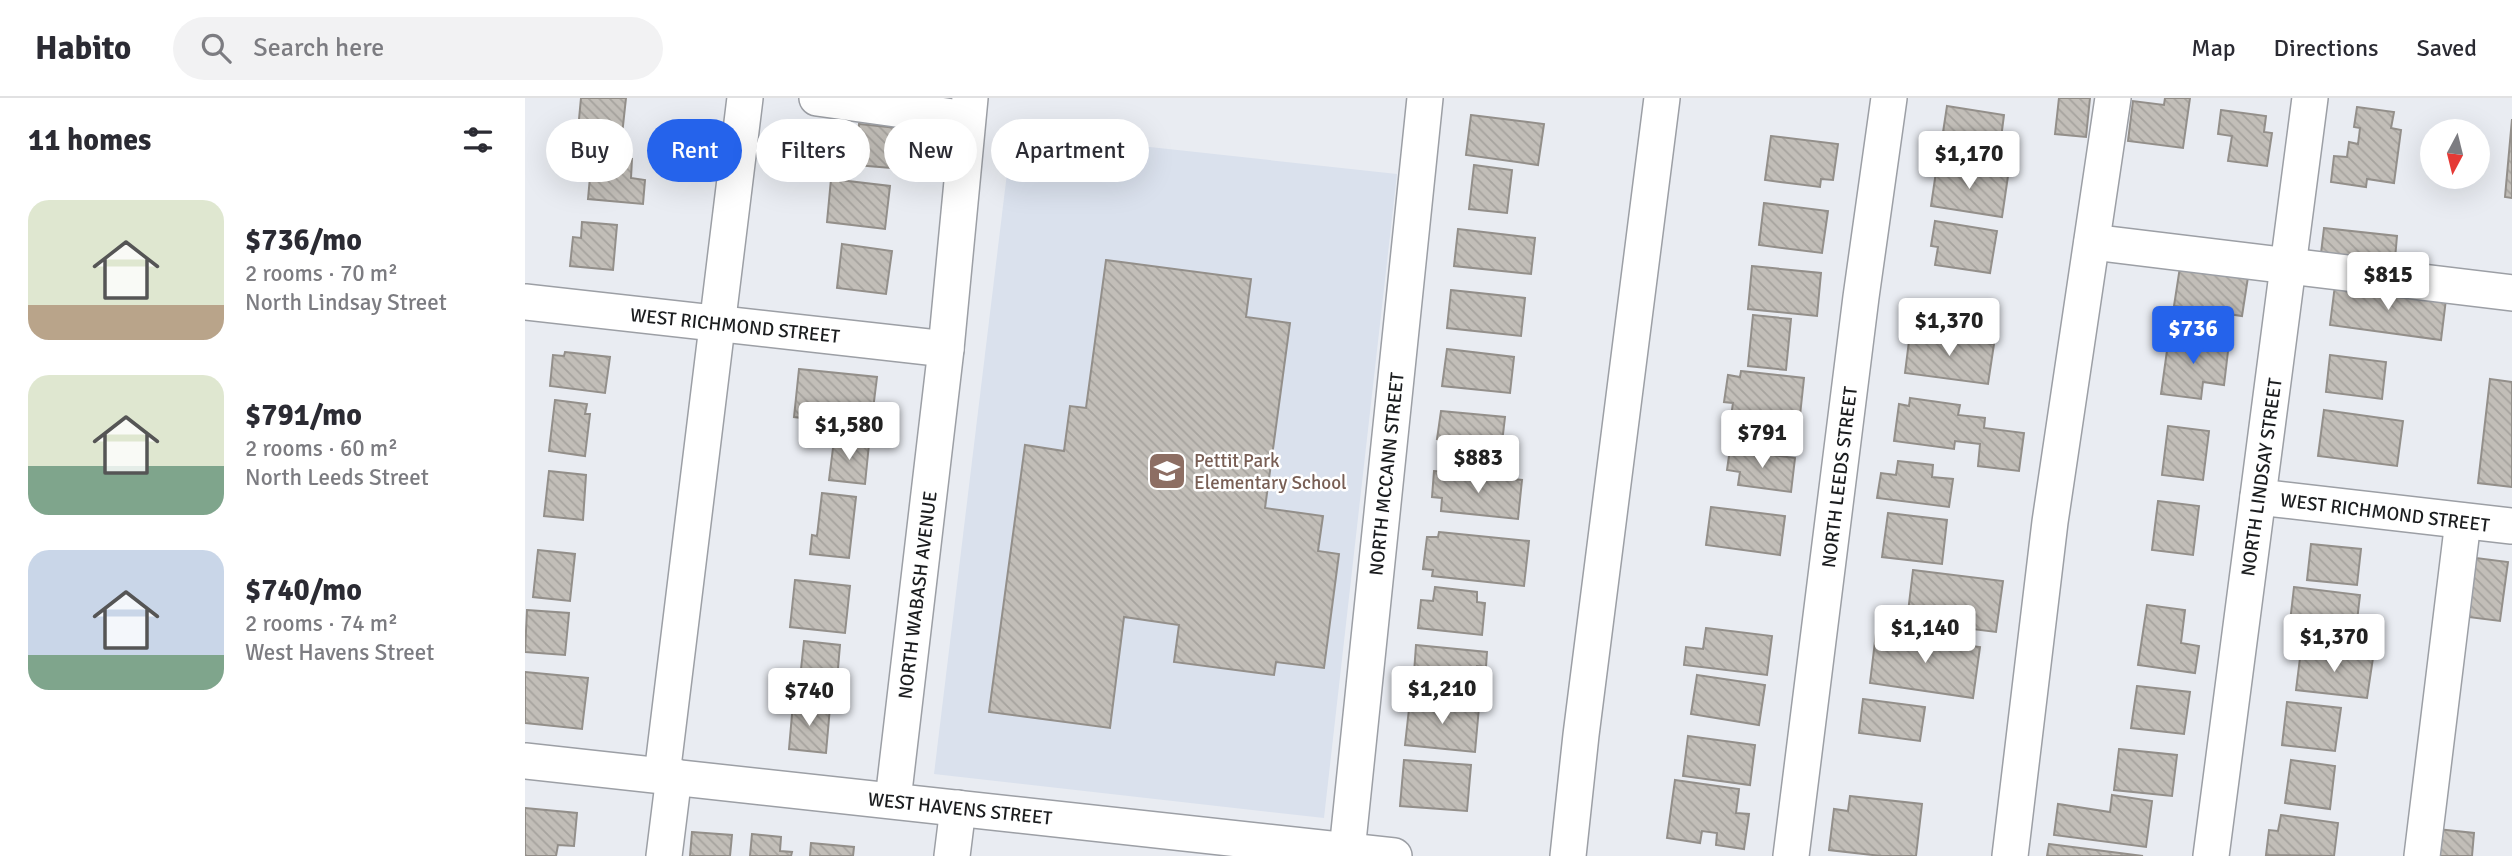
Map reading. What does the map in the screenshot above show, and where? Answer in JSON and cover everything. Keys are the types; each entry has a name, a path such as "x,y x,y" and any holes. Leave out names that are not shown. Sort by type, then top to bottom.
{"street":[{"path":"664,856 668,775 716,323 745,98"},
{"path":"817,98 969,108"},
{"name":"NORTH MCCANN STREET","path":"1347,851 1425,98"},
{"path":"1568,856 1581,734 1662,98"},
{"name":"NORTH LEEDS STREET","path":"1791,856 1861,297 1889,98"},
{"path":"2010,856 2050,522 2113,98"},
{"name":"NORTH LINDSAY STREET","path":"2211,856 2310,98"},
{"name":"NORTH WABASH AVENUE","path":"893,800 946,349 969,108"},
{"path":"2092,242 2512,293"},
{"name":"WEST RICHMOND STREET","path":"525,302 946,349"},
{"name":"WEST RICHMOND STREET","path":"2258,497 2512,526"},
{"path":"2422,856 2463,521"},
{"name":"WEST HAVENS STREET","path":"525,761 1394,856"},
{"path":"952,856 958,808"}],"shaded area":[{"name":"Pettit Park Elementary School","path":"1149,147 1397,174 1324,818 934,774 1006,182 1149,182"}],"building":[{"path":"581,98 626,98 624,119 579,119"},
{"path":"2059,98 2090,98 2086,137 2055,134"},
{"path":"2165,98 2190,98 2183,148 2128,141 2133,101 2164,105"},
{"path":"1947,106 2004,115 2000,146 1990,145 1988,158 1967,155 1969,143 1942,139"},
{"path":"2357,107 2394,112 2391,128 2401,130 2394,183 2367,179 2366,187 2331,182 2334,156 2347,157 2349,142 2358,144 2360,128 2354,127"},
{"path":"2221,110 2266,116 2264,132 2272,133 2267,166 2228,161 2232,136 2218,134"},
{"path":"1471,115 1544,124 1538,165 1466,155"},
{"path":"2512,119 2512,198 2505,197"},
{"path":"870,125 884,127 884,167 870,166"},
{"path":"1771,136 1838,144 1833,180 1821,179 1820,187 1765,180"},
{"path":"1474,165 1512,170 1507,213 1469,209"},
{"path":"1937,165 2008,176 2002,217 1931,206"},
{"path":"633,178 645,180 643,204 588,199 590,182 633,182"},
{"path":"831,182 890,186 885,229 827,222"},
{"path":"1764,203 1828,211 1822,253 1759,245"},
{"path":"1935,221 1997,231 1990,273 1935,265 1938,247 1931,246"},
{"path":"582,222 617,225 613,270 570,266 573,237 581,238"},
{"path":"2324,228 2397,236 2394,270 2320,262"},
{"path":"1458,229 1535,238 1531,274 1454,266"},
{"path":"842,244 892,251 886,294 837,288"},
{"path":"1106,260 1251,279 1246,317 1290,323 1265,508 1323,516 1318,551 1339,554 1324,668 1276,662 1274,675 1174,662 1179,625 1124,617 1110,728 989,712 1025,445 1064,451 1070,406 1086,408"},
{"path":"1752,266 1821,273 1817,316 1748,309"},
{"path":"2180,267 2248,277 2242,316 2174,306"},
{"path":"2335,285 2446,299 2441,340 2330,325"},
{"path":"1451,290 1525,298 1521,336 1447,328"},
{"path":"1753,315 1791,319 1786,370 1748,366"},
{"path":"1910,333 1994,344 1988,384 1905,373"},
{"path":"2169,336 2229,343 2224,385 2203,382 2201,399 2161,394"},
{"path":"1447,349 1514,357 1510,393 1442,386"},
{"path":"565,352 610,357 605,393 550,386 553,355 564,356"},
{"path":"2330,355 2386,362 2382,399 2326,392"},
{"path":"799,369 877,377 871,426 794,417"},
{"path":"1741,371 1804,378 1799,425 1731,417 1733,403 1724,402 1728,375 1740,377"},
{"path":"2490,379 2512,382 2512,487 2478,483"},
{"path":"1910,398 1960,405 1958,415 1985,418 1984,428 2024,433 2019,471 1978,466 1980,444 1955,441 1954,449 1894,441 1899,404 1909,406"},
{"path":"555,400 587,404 585,414 590,414 585,456 549,451"},
{"path":"2324,410 2403,421 2397,466 2318,456"},
{"path":"1441,411 1505,417 1500,460 1445,455 1446,440 1437,439"},
{"path":"2168,426 2209,431 2203,480 2162,475"},
{"path":"834,440 869,444 865,484 829,480"},
{"path":"1730,449 1795,458 1791,492 1738,485 1740,472 1727,470"},
{"path":"1898,461 1933,465 1932,477 1953,479 1949,507 1877,498 1881,473 1896,475"},
{"path":"549,471 586,475 583,520 544,516"},
{"path":"1434,471 1522,480 1518,519 1441,511 1442,498 1432,497"},
{"path":"822,493 856,497 849,558 810,554 812,535 817,536"},
{"path":"2158,501 2199,506 2193,555 2152,550"},
{"path":"1711,507 1785,516 1780,555 1706,545"},
{"path":"1888,513 1947,520 1942,564 1882,557"},
{"path":"1439,532 1529,541 1524,586 1432,576 1433,570 1423,569 1427,537 1438,537"},
{"path":"2311,544 2361,549 2357,585 2307,580"},
{"path":"538,550 575,554 570,601 533,597"},
{"path":"2468,557 2508,562 2500,621 2460,616"},
{"path":"1913,570 2003,581 1996,632 1907,621"},
{"path":"795,580 850,586 845,633 790,627"},
{"path":"1435,587 1477,592 1477,602 1485,603 1482,635 1418,628 1421,600 1433,601"},
{"path":"2294,587 2360,595 2355,638 2289,631"},
{"path":"2147,605 2185,610 2181,643 2199,646 2195,673 2138,665"},
{"path":"527,610 569,613 565,655 525,652"},
{"path":"1706,628 1772,636 1767,675 1684,665 1686,647 1703,649"},
{"path":"1876,633 1980,647 1973,698 1870,683"},
{"path":"804,641 840,645 836,692 799,688"},
{"path":"1416,645 1487,652 1486,667 1477,666 1474,692 1413,687"},
{"path":"2301,650 2373,658 2367,698 2296,690"},
{"path":"525,672 588,678 582,729 525,723"},
{"path":"1697,675 1765,685 1759,725 1691,714"},
{"path":"2137,686 2190,692 2184,734 2131,728"},
{"path":"1863,699 1925,707 1920,741 1859,733"},
{"path":"1410,700 1479,707 1475,752 1405,745"},
{"path":"2287,702 2341,708 2335,751 2282,745"},
{"path":"793,703 830,707 826,753 789,749"},
{"path":"1688,736 1755,745 1750,785 1683,776"},
{"path":"2119,749 2177,755 2172,796 2114,790"},
{"path":"1404,760 1471,765 1467,811 1400,806"},
{"path":"2291,760 2335,766 2330,809 2285,803"},
{"path":"1675,780 1739,789 1736,813 1749,814 1744,849 1716,845 1717,833 1702,831 1700,843 1667,838"},
{"path":"2112,795 2152,801 2146,847 2054,835 2058,804 2110,812"},
{"path":"1850,796 1922,804 1916,856 1881,856 1829,850 1834,809 1848,811"},
{"path":"525,808 577,813 574,846 558,845 556,856 525,856"},
{"path":"2281,815 2338,823 2334,856 2266,855 2269,830 2278,831"},
{"path":"2437,829 2474,833 2472,856 2434,856"},
{"path":"692,832 732,835 730,856 690,856"},
{"path":"752,834 781,837 780,851 792,852 791,856 750,856"},
{"path":"811,843 854,847 853,856 810,856"},
{"path":"2049,844 2143,856 2047,856"}],"place":[{"name":"Pettit Park Elementary School","path":"1167,471"}]}
